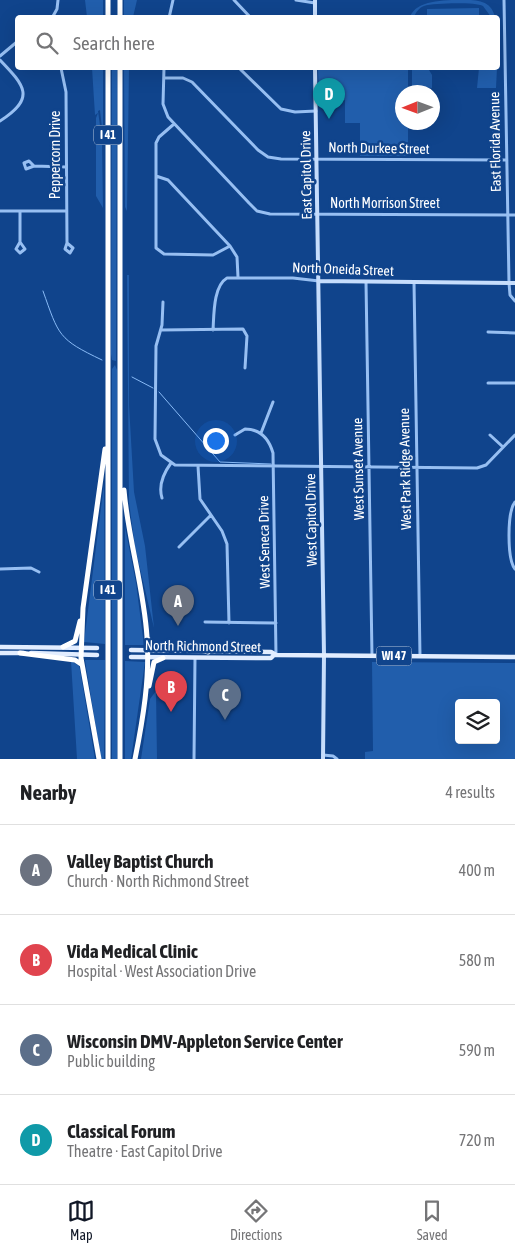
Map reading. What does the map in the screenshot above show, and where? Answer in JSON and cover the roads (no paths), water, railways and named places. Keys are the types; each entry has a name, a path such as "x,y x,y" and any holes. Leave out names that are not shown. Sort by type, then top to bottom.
{"highway":[{"path":"108,0 108,15"},
{"path":"120,0 120,15"},
{"name":"I 41","path":"108,70 108,759"},
{"name":"I 41","path":"120,70 120,759"},
{"path":"63,647 75,641 83,608 108,422"},
{"path":"120,467 123,475 129,535 147,638 145,701"},
{"path":"83,608 81,664 98,759"},
{"path":"147,638 151,643 159,645 208,652"},
{"path":"20,653 75,660 81,664"},
{"path":"135,759 154,663 163,658"}],"main road":[{"path":"0,647 98,648"},
{"name":"North Richmond Street","path":"131,650 163,658 271,658 275,655"},
{"name":"North Richmond Street","path":"131,656 208,652 271,652 275,655 515,657"},
{"path":"0,653 97,655"}],"street":[{"path":"54,15 57,9 58,0"},
{"path":"170,15 173,0"},
{"path":"234,0 248,15"},
{"path":"296,0 315,2 315,15"},
{"name":"East Florida Avenue","path":"504,0 509,283 510,295 515,301"},
{"path":"0,56 15,44"},
{"path":"0,60 19,80 23,92 20,106 0,122"},
{"name":"Peppercorn Drive","path":"62,70 66,88 67,243"},
{"name":"North Morrison Street","path":"164,70 163,104 168,117 257,210 270,214 515,215"},
{"path":"241,70 281,109 295,112 316,111"},
{"name":"East Capitol Drive","path":"315,70 319,281"},
{"name":"North Durkee Street","path":"164,78 183,78 192,82 263,155 280,159 507,160"},
{"path":"174,124 159,137 156,143 156,245 159,251 164,254 214,255 230,246"},
{"path":"34,166 66,167"},
{"path":"156,176 168,180 230,246 237,257 238,277 227,278 220,285 213,330"},
{"path":"20,211 20,242"},
{"path":"0,212 66,211"},
{"name":"North Oneida Street","path":"238,277 293,278 319,281 515,283"},
{"name":"West Capitol Drive","path":"319,281 324,655 323,757"},
{"name":"West Sunset Avenue","path":"366,282 372,656"},
{"name":"West Park Ridge Avenue","path":"414,282 420,656"},
{"path":"163,302 161,330 156,346 156,445 162,455 171,463 198,466 274,467 480,467 489,462 515,435"},
{"path":"161,330 242,329 247,336 245,368"},
{"path":"488,332 515,332"},
{"path":"488,383 515,383"},
{"path":"236,435 245,428 261,433 273,402"},
{"name":"West Seneca Drive","path":"261,433 271,447 274,467 275,655"},
{"path":"490,434 503,447"},
{"path":"162,498 160,490 162,480 171,463"},
{"path":"198,466 199,494 222,531 227,544 229,623"},
{"path":"515,502 510,513 510,558 515,569"},
{"path":"179,547 212,517"},
{"path":"0,569 31,568 39,572"},
{"path":"205,622 276,623"},
{"path":"194,759 195,658"},
{"path":"323,757 334,756 337,759"}],"waterway":[{"path":"43,291 53,318 62,334 76,347 102,360"},
{"path":"132,377 153,388"},
{"path":"159,392 220,462 271,464"}],"place":[{"name":"Classical Forum","path":"329,119"},
{"name":"Valley Baptist Church","path":"178,626"},
{"name":"Vida Medical Clinic","path":"171,712"},
{"name":"Wisconsin DMV-Appleton Service Center","path":"225,720"}]}
